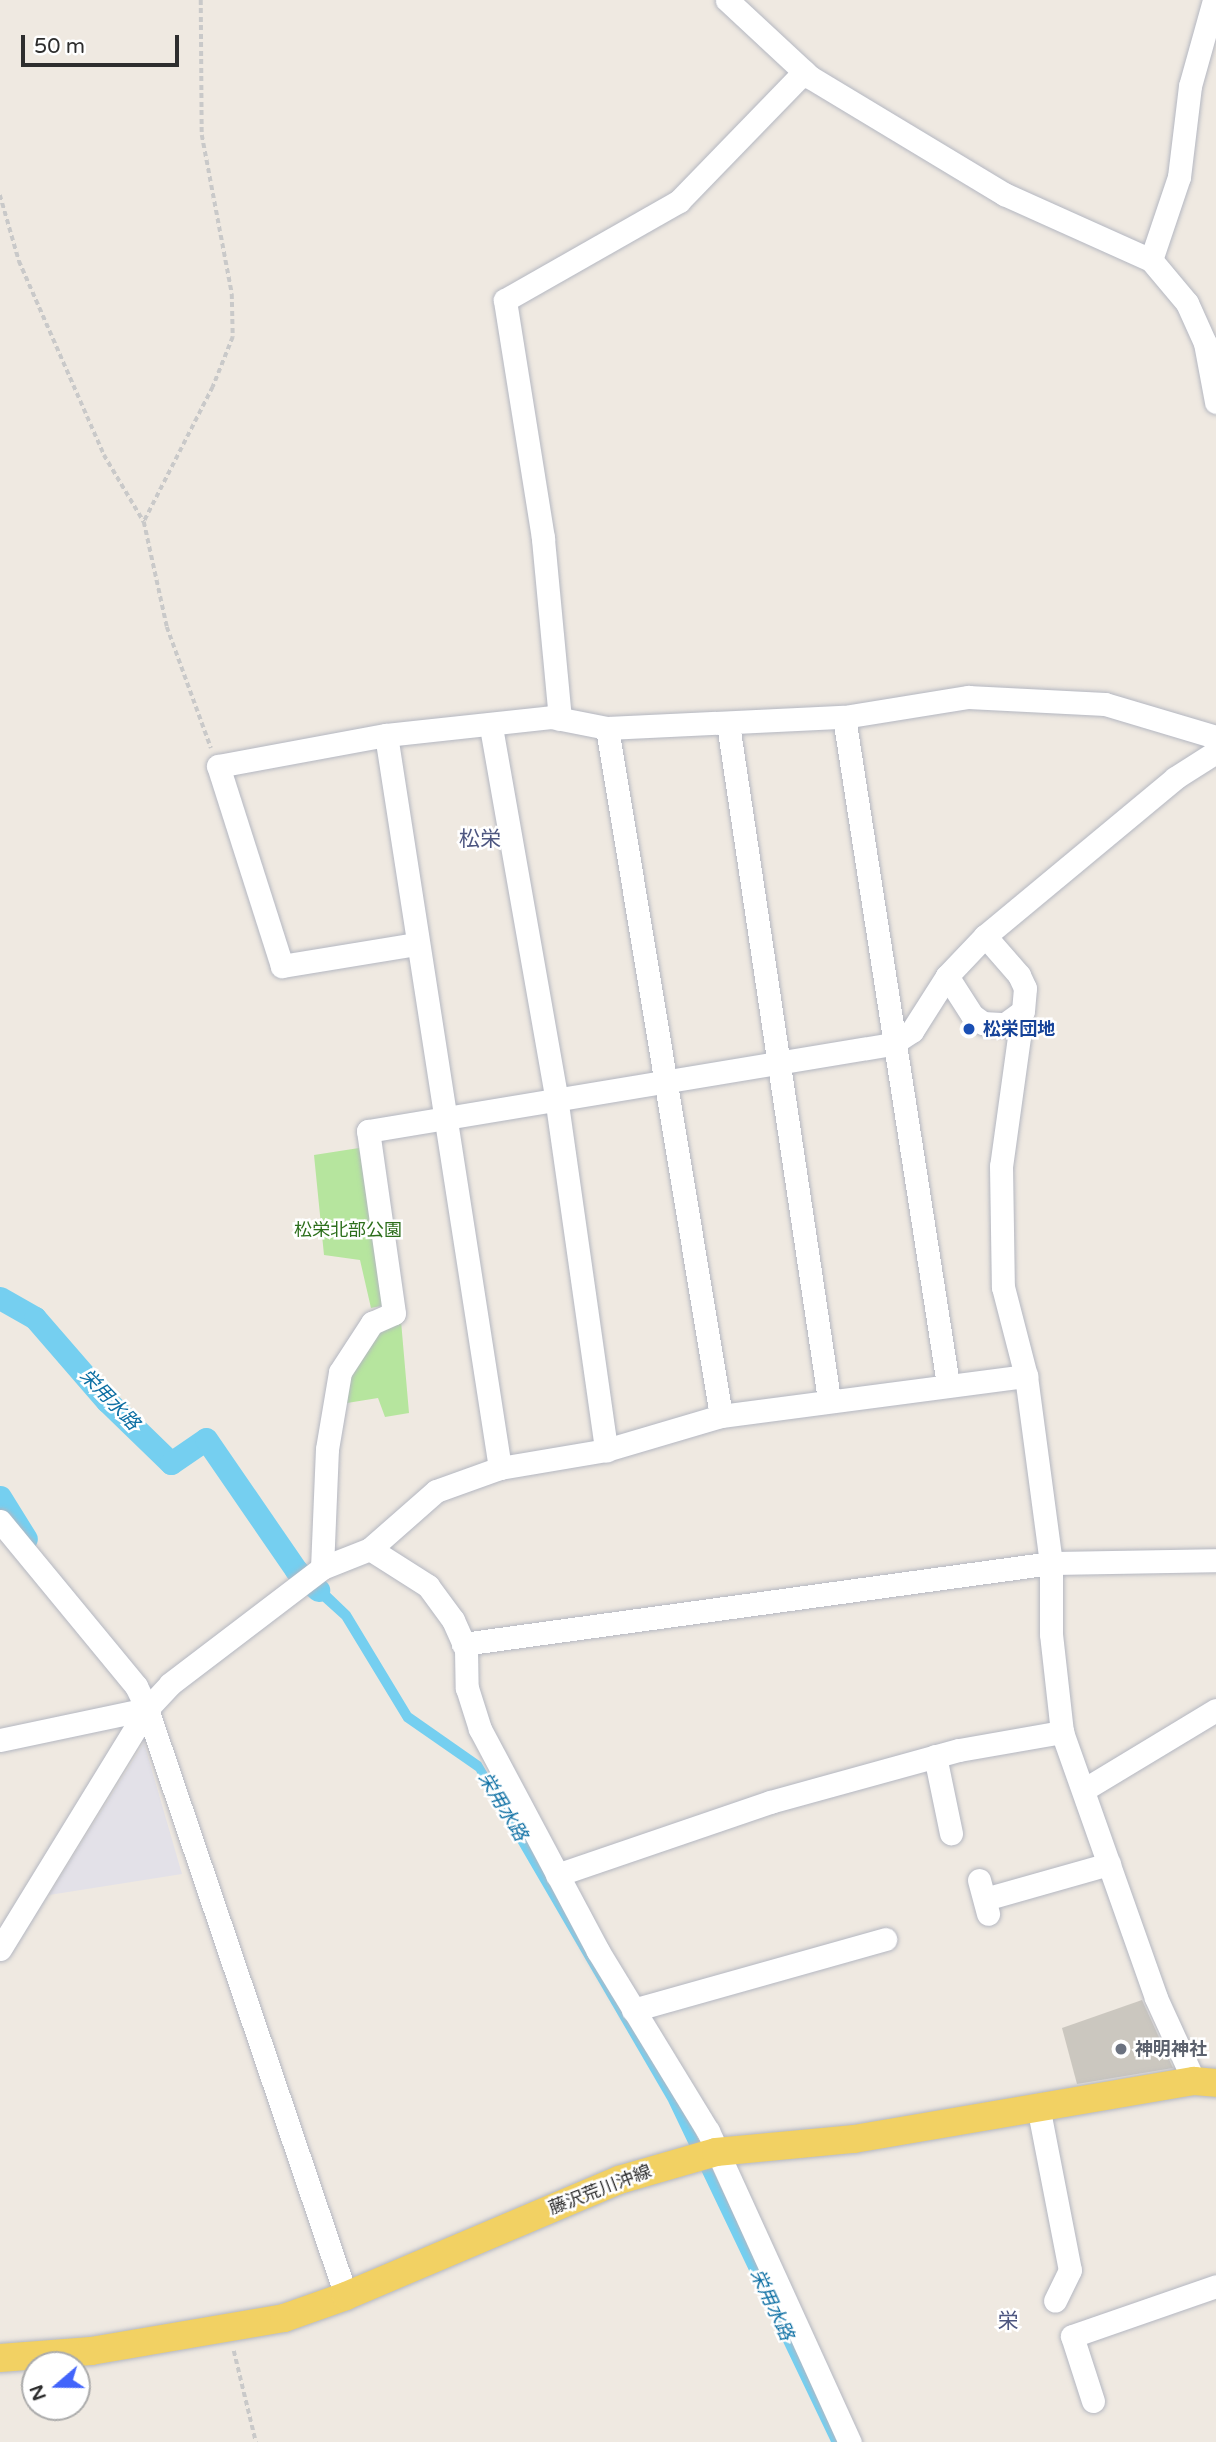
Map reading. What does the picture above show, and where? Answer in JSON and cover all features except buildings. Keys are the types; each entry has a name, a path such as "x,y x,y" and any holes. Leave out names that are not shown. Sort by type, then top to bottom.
{"main road":[{"name":"藤沢荒川沖線","path":"0,2358 91,2351 284,2318 346,2296 619,2180 716,2152 854,2139 1205,2082"}],"street":[{"path":"727,0 804,72 1004,194 1151,260 1188,303 1205,343 1216,402"},
{"path":"1151,260 1180,177 1190,86 1214,0"},
{"path":"560,719 542,538 505,300 679,201 804,72"},
{"path":"416,944 282,966 218,766 386,735 560,719 607,728 844,717 968,697 1105,704 1216,737"},
{"path":"844,717 892,1044 948,1384"},
{"path":"728,724 782,1062 829,1399"},
{"path":"491,727 556,1097 606,1450"},
{"path":"607,728 669,1080 721,1416"},
{"path":"386,735 416,944 500,1468"},
{"path":"322,1568 327,1450 340,1371 372,1323 394,1313 368,1131 445,1115 892,1044 912,1031 947,976 985,936 1175,778 1216,752"},
{"path":"947,976 972,1014 983,1023 1005,1024 1016,1019 1023,1011 1025,988 1019,975 985,936"},
{"path":"1016,1019 1019,1037 1001,1166 1003,1287 1026,1376 1051,1563 1051,1634 1062,1732 1085,1790 1156,1998 1205,2082"},
{"path":"0,1949 147,1709 170,1684 247,1622 322,1568 370,1549 436,1491 500,1468 606,1450 721,1416 829,1399 1026,1376"},
{"path":"0,1521 136,1686 147,1709 346,2296"},
{"path":"370,1549 428,1586 453,1619 463,1644 467,1688 480,1729 557,1875 716,2152 850,2442"},
{"path":"463,1644 1051,1563 1216,1560"},
{"path":"0,1740 147,1709"},
{"path":"1085,1790 1216,1710"},
{"path":"557,1875 770,1802 935,1756 1062,1732"},
{"path":"935,1756 951,1833"},
{"path":"984,1897 1109,1864"},
{"path":"634,2010 885,1939"},
{"path":"1039,2110 1070,2270 1055,2301"},
{"path":"1093,2401 1072,2336 1216,2286"}],"path":[{"path":"144,522 233,337 232,294 202,135 201,0"},
{"path":"0,195 19,261 104,456 144,522 167,627 218,766"},
{"path":"228,2329 256,2442"}],"shaded area":[{"path":"144,1743 182,1874 49,1895"}],"green space":[{"name":"松栄北部公園","path":"359,1148 386,1305 371,1308 360,1260 324,1255 314,1155"},
{"path":"401,1321 409,1413 385,1417 378,1398 347,1403 350,1370 379,1328"}],"water":[{"path":"301,1565 350,1612 411,1713 481,1762 678,2096 841,2442 831,2442 668,2101 476,1771 404,1721 342,1619 290,1572"}],"waterway":[{"name":"栄用水路","path":"0,1298 35,1318 107,1401 171,1463 206,1439 296,1570 318,1590"},
{"path":"0,1497 26,1539"}],"place":[{"name":"松栄団地","path":"969,1029"},
{"name":"神明神社","path":"1121,2049"}],"district":[{"name":"松栄","path":"480,840"},
{"name":"栄","path":"1008,2322"}]}
